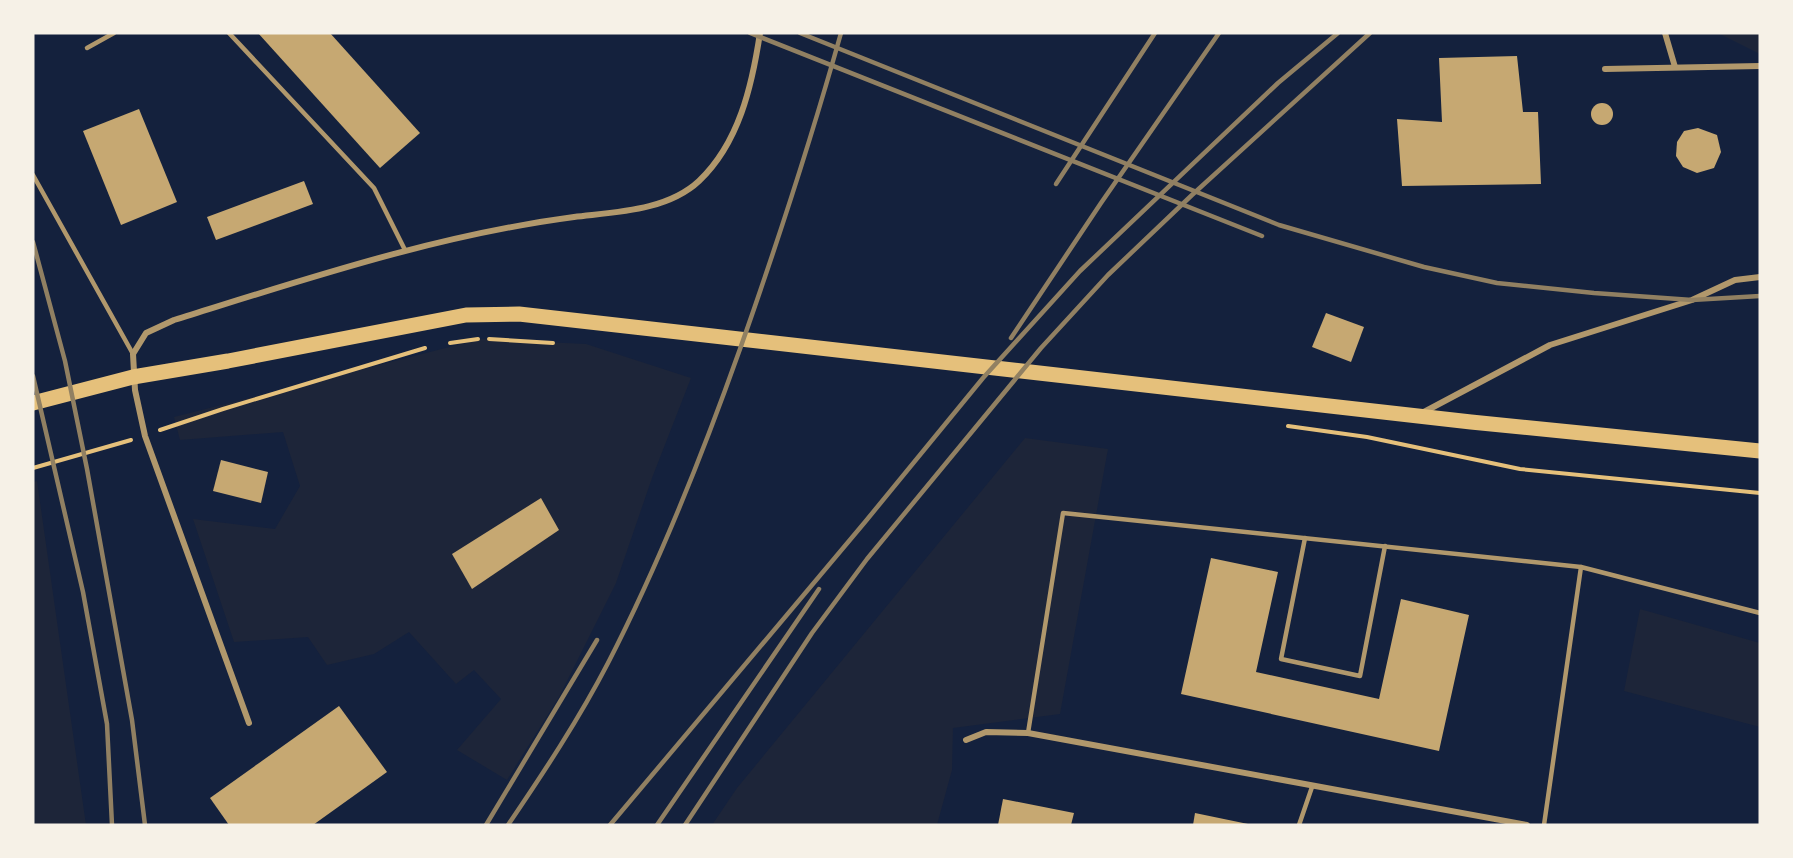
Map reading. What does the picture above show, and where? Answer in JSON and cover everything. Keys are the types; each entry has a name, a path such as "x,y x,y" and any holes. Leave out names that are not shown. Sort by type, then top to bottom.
{"main road":[{"path":"33,404 133,377 466,315 519,314 596,325 1416,416 1760,451"}],"street":[{"path":"249,723 145,436 133,377 133,354 146,333 174,320 405,250 458,238 561,219 625,211 668,201 698,182 722,154 739,121 756,60 760,33"},
{"path":"1665,33 1675,67"},
{"path":"1605,69 1760,66"},
{"path":"1416,416 1550,345 1692,300 1735,280 1760,277"},
{"path":"966,740 986,732 1028,733 1527,825"}],"lane":[{"path":"87,48 114,33"},
{"path":"229,33 374,188 405,250"},
{"path":"33,175 133,354"},
{"path":"1028,733 1063,513 1581,567 1760,613"},
{"path":"1305,538 1281,659 1360,676 1385,546"},
{"path":"1544,825 1581,567"},
{"path":"1299,825 1312,787"}],"path":[{"path":"441,344 481,339 562,343"},
{"path":"33,468 145,436 223,409 432,346"},
{"path":"1285,425 1367,437 1520,469 1760,493"}],"shaded area":[{"path":"1718,33 1760,33 1760,54"},
{"path":"481,339 586,344 691,378 652,478 616,583 559,697 507,780 457,750 501,699 474,670 456,684 409,632 374,654 327,665 308,637 234,642 193,519 275,529 300,486 283,432 180,440 174,417"},
{"path":"1025,438 1108,449 1060,714 953,728 952,770 937,825 712,825 737,788"},
{"path":"37,481 86,825 33,825 33,482"},
{"path":"1640,609 1760,643 1760,727 1624,691"}],"building":[{"path":"258,33 330,33 420,133 380,168"},
{"path":"1517,56 1523,112 1538,112 1541,184 1402,186 1397,119 1442,122 1439,58"},
{"path":"1602,103 1610,106 1613,114 1610,122 1602,125 1594,122 1591,114 1594,106"},
{"path":"139,109 177,202 121,225 83,131"},
{"path":"1698,128 1717,135 1721,152 1714,168 1697,173 1683,167 1676,156 1677,142 1684,131"},
{"path":"304,181 313,204 216,240 207,217"},
{"path":"1326,313 1364,327 1351,362 1312,347"},
{"path":"221,460 268,472 261,503 213,491"},
{"path":"541,498 559,530 472,589 452,554"},
{"path":"1211,558 1278,572 1256,672 1379,699 1401,599 1469,615 1439,751 1181,694"},
{"path":"339,706 387,772 313,825 229,825 210,798"},
{"path":"1003,799 1074,813 1071,825 998,825"},
{"path":"1195,813 1248,824 1193,825"}],"railway":[{"path":"750,33 1262,236"},
{"path":"800,33 1279,225 1424,267 1497,283 1594,293 1692,300 1760,296"},
{"path":"508,825 561,745 597,684 627,625 679,508 726,389 767,270 806,152 841,33"},
{"path":"1056,184 1155,33"},
{"path":"1011,338 1219,33"},
{"path":"610,825 983,378 1080,271 1278,83 1338,33"},
{"path":"685,825 812,633 867,559 1041,348 1108,275 1370,33"},
{"path":"33,242 65,361 87,469 132,720 145,825"},
{"path":"33,376 83,592 107,724 112,825"},
{"path":"657,825 819,589"},
{"path":"486,825 597,640"}]}
